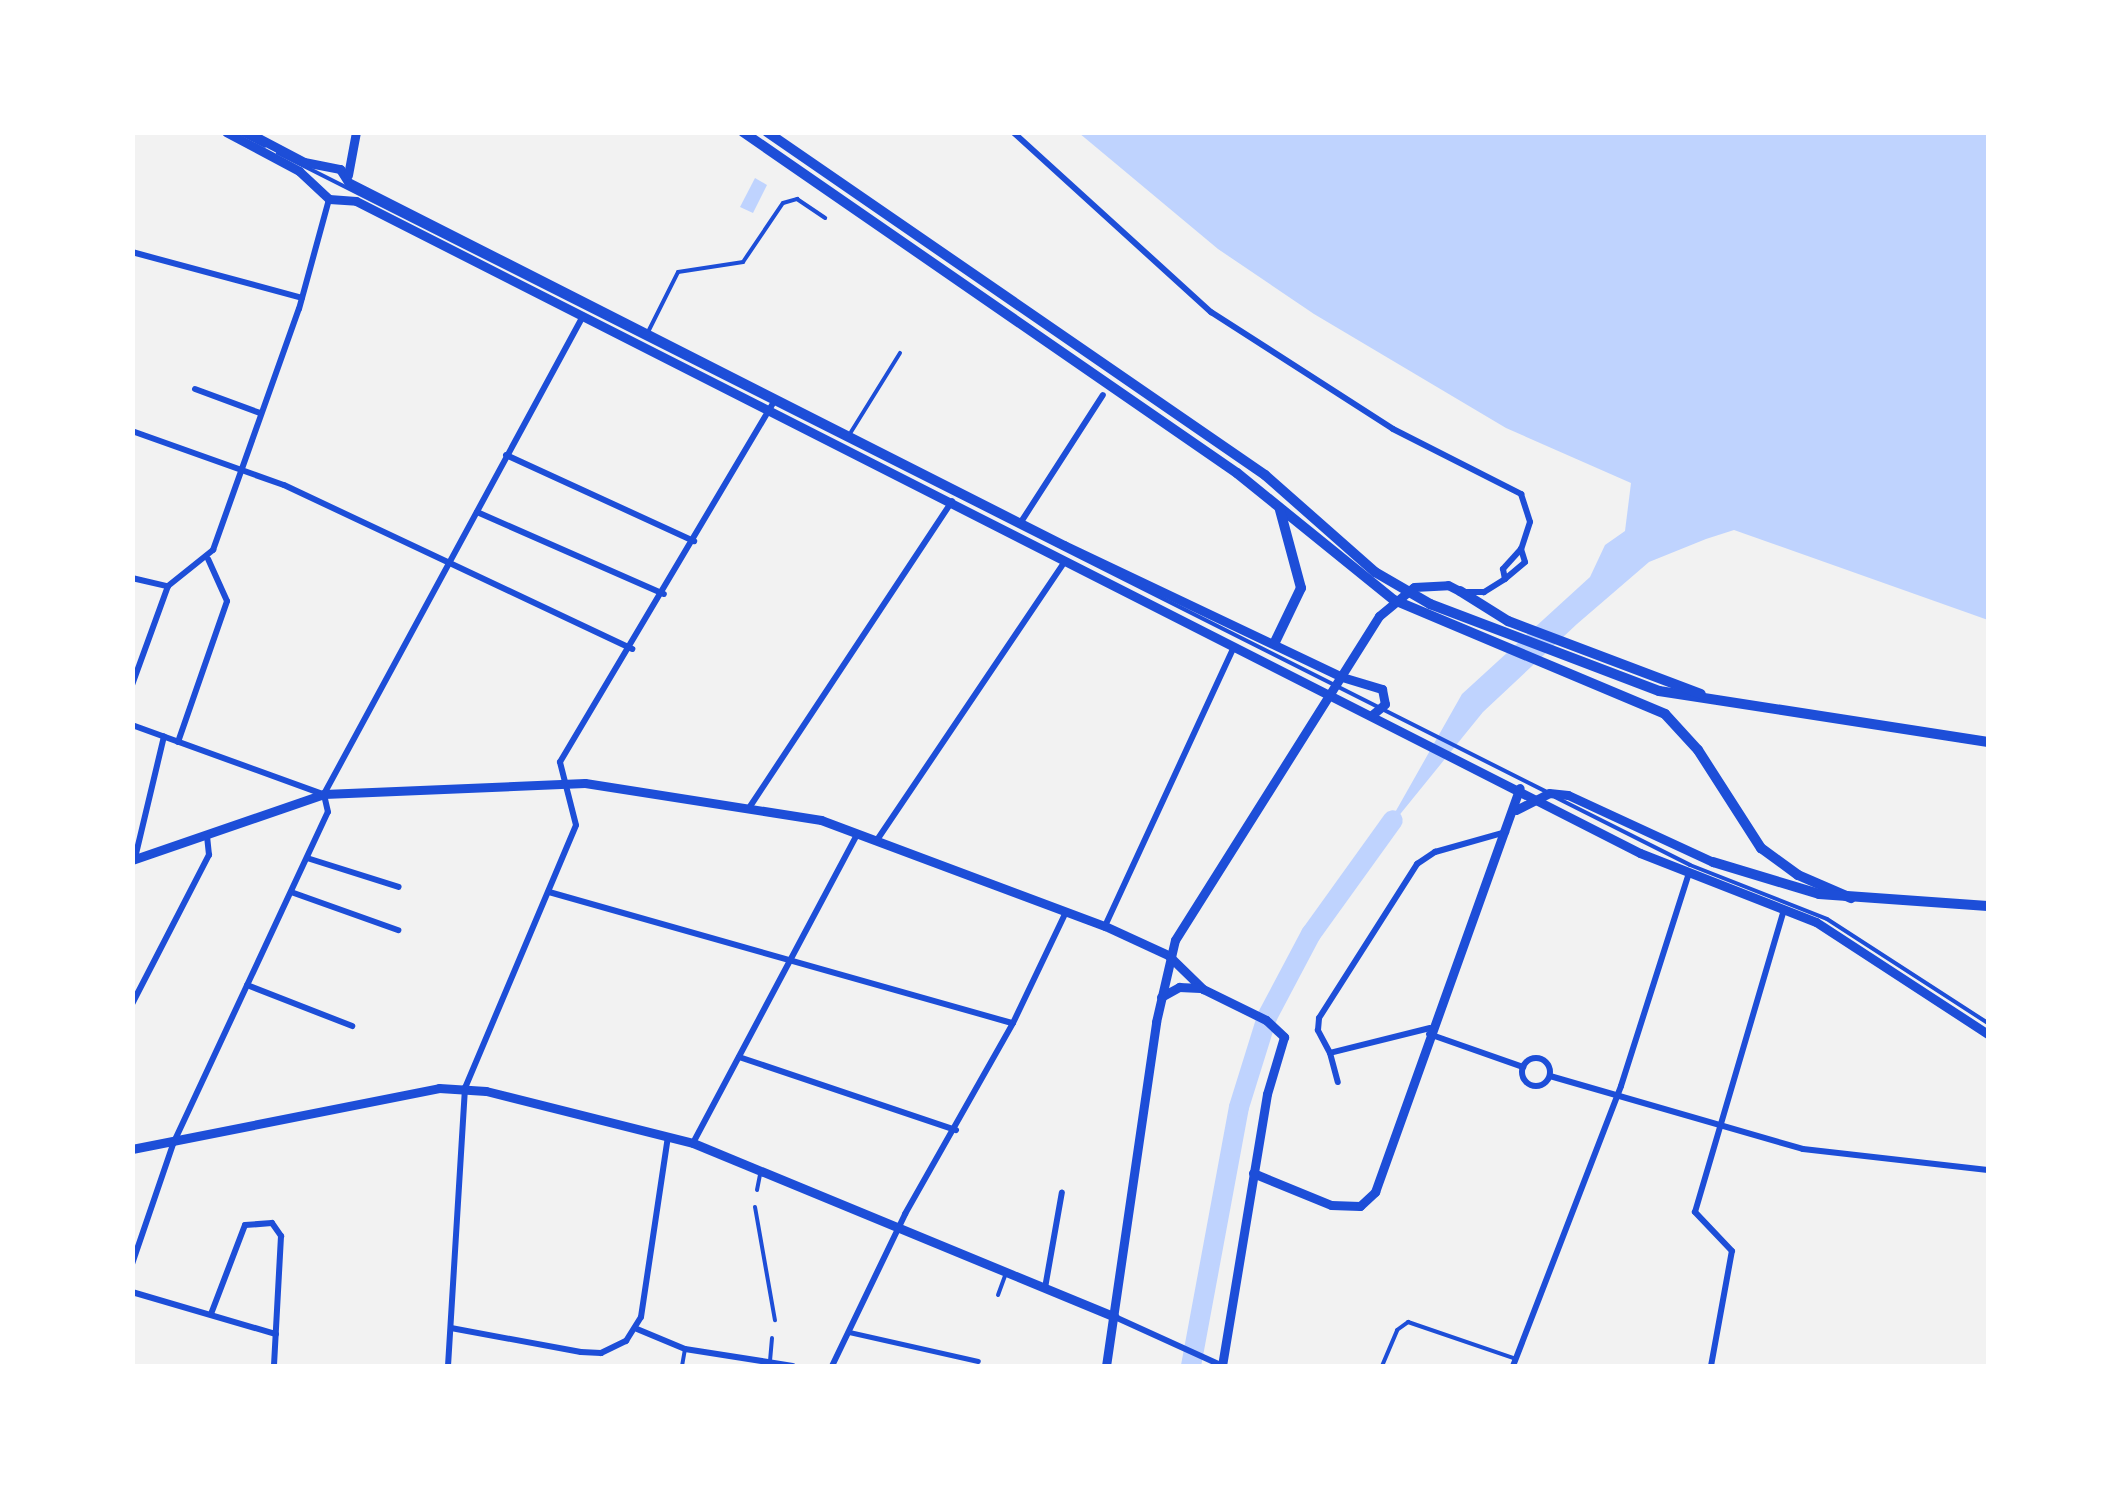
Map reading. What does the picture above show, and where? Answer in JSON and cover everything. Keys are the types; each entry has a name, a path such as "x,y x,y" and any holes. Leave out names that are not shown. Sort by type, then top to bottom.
{"main road":[{"path":"743,132 1280,509 1364,579 1425,618 1504,648 1745,707 1988,742"},
{"path":"767,132 1265,476 1375,572 1430,604 1599,671"},
{"path":"1274,654 1301,588 1280,509"},
{"path":"1460,591 1665,714 1698,750 1761,848 1798,876 1851,898"},
{"path":"1713,862 1783,886 1851,898 1988,906"}],"street":[{"path":"226,132 349,186 1234,647 1274,654 1337,685 1382,689 1383,710 1370,714"},
{"path":"247,132 325,175"},
{"path":"132,685 166,586 208,559 302,298 328,198 325,175 355,132"},
{"path":"349,186 355,132"},
{"path":"1013,132 1212,312 1393,428 1521,494 1530,512 1521,549 1525,562 1517,575 1484,592 1460,591 1448,585 1414,588 1379,616 1168,956 1106,1366"},
{"path":"328,198 349,186"},
{"path":"349,186 584,316 645,340"},
{"path":"132,252 302,298"},
{"path":"132,1264 172,1144 328,812 324,794 584,316"},
{"path":"194,389 260,413"},
{"path":"1020,524 1103,396"},
{"path":"772,405 848,436 1337,685 1370,714 1410,728 1536,798 1689,873 1829,929 1872,964 1988,1034"},
{"path":"448,1366 465,1088 576,825 563,784 562,756 632,649 772,405"},
{"path":"132,431 242,468 632,649"},
{"path":"506,455 694,541"},
{"path":"749,808 952,502"},
{"path":"477,512 664,594"},
{"path":"1505,579 1510,554 1521,549"},
{"path":"178,742 227,601 208,559"},
{"path":"877,840 1066,560"},
{"path":"132,578 166,586"},
{"path":"1105,926 1234,647"},
{"path":"132,725 324,794"},
{"path":"134,860 164,736"},
{"path":"132,1149 411,1093 465,1088 694,1142 1221,1365 1253,1173 1284,1044 1281,1029 1203,988 1168,956 1105,926 859,832 749,808 563,784 324,794 134,860"},
{"path":"1253,1173 1331,1204 1368,1202 1520,788"},
{"path":"1514,812 1549,793 1568,795 1713,862"},
{"path":"694,1142 859,832"},
{"path":"1338,1082 1330,1052 1320,1042 1319,1018 1416,864 1435,852 1507,832"},
{"path":"132,1004 209,856 207,836"},
{"path":"306,858 399,887"},
{"path":"1514,1362 1613,1095 1689,873"},
{"path":"291,892 398,930"},
{"path":"549,892 1013,1023"},
{"path":"1710,1366 1732,1251 1726,1237 1695,1212 1784,908"},
{"path":"832,1366 898,1228 1013,1023 1066,912"},
{"path":"247,985 352,1026"},
{"path":"1162,997 1179,988 1203,988"},
{"path":"1330,1052 1429,1031 1522,1067 1532,1086 1550,1076 1803,1148 1988,1170"},
{"path":"738,1057 956,1130"},
{"path":"1522,1067 1542,1059 1550,1076"},
{"path":"450,1328 602,1353 636,1328 668,1137"},
{"path":"1250,1190 1280,1185"},
{"path":"1044,1289 1062,1192"},
{"path":"211,1314 245,1225 272,1223 281,1236 274,1366"},
{"path":"132,1292 276,1334"},
{"path":"636,1328 685,1349 793,1366"},
{"path":"848,1332 978,1361"}],"lane":[{"path":"238,132 349,186"},
{"path":"645,340 678,272 743,262 790,199 825,218"},
{"path":"848,436 900,354"},
{"path":"772,405 1274,654"},
{"path":"1337,685 1410,728"},
{"path":"1476,762 1549,793 1690,865 1827,918 1988,1023"},
{"path":"758,1190 761,1170"},
{"path":"754,1207 775,1320"},
{"path":"998,1295 1006,1273"},
{"path":"1382,1366 1397,1330 1408,1322 1514,1362"},
{"path":"770,1361 772,1338"},
{"path":"682,1366 685,1349"}],"water":[{"path":"1079,133 1988,133 1988,620 1734,530 1706,539 1649,562 1577,624 1483,712 1380,839 1462,694 1590,577 1605,545 1625,531 1631,483 1506,428 1314,314 1218,249"},
{"path":"755,178 767,185 753,213 740,207"}],"waterway":[{"path":"1191,1366 1239,1107 1267,1017 1311,934 1393,820"}]}
